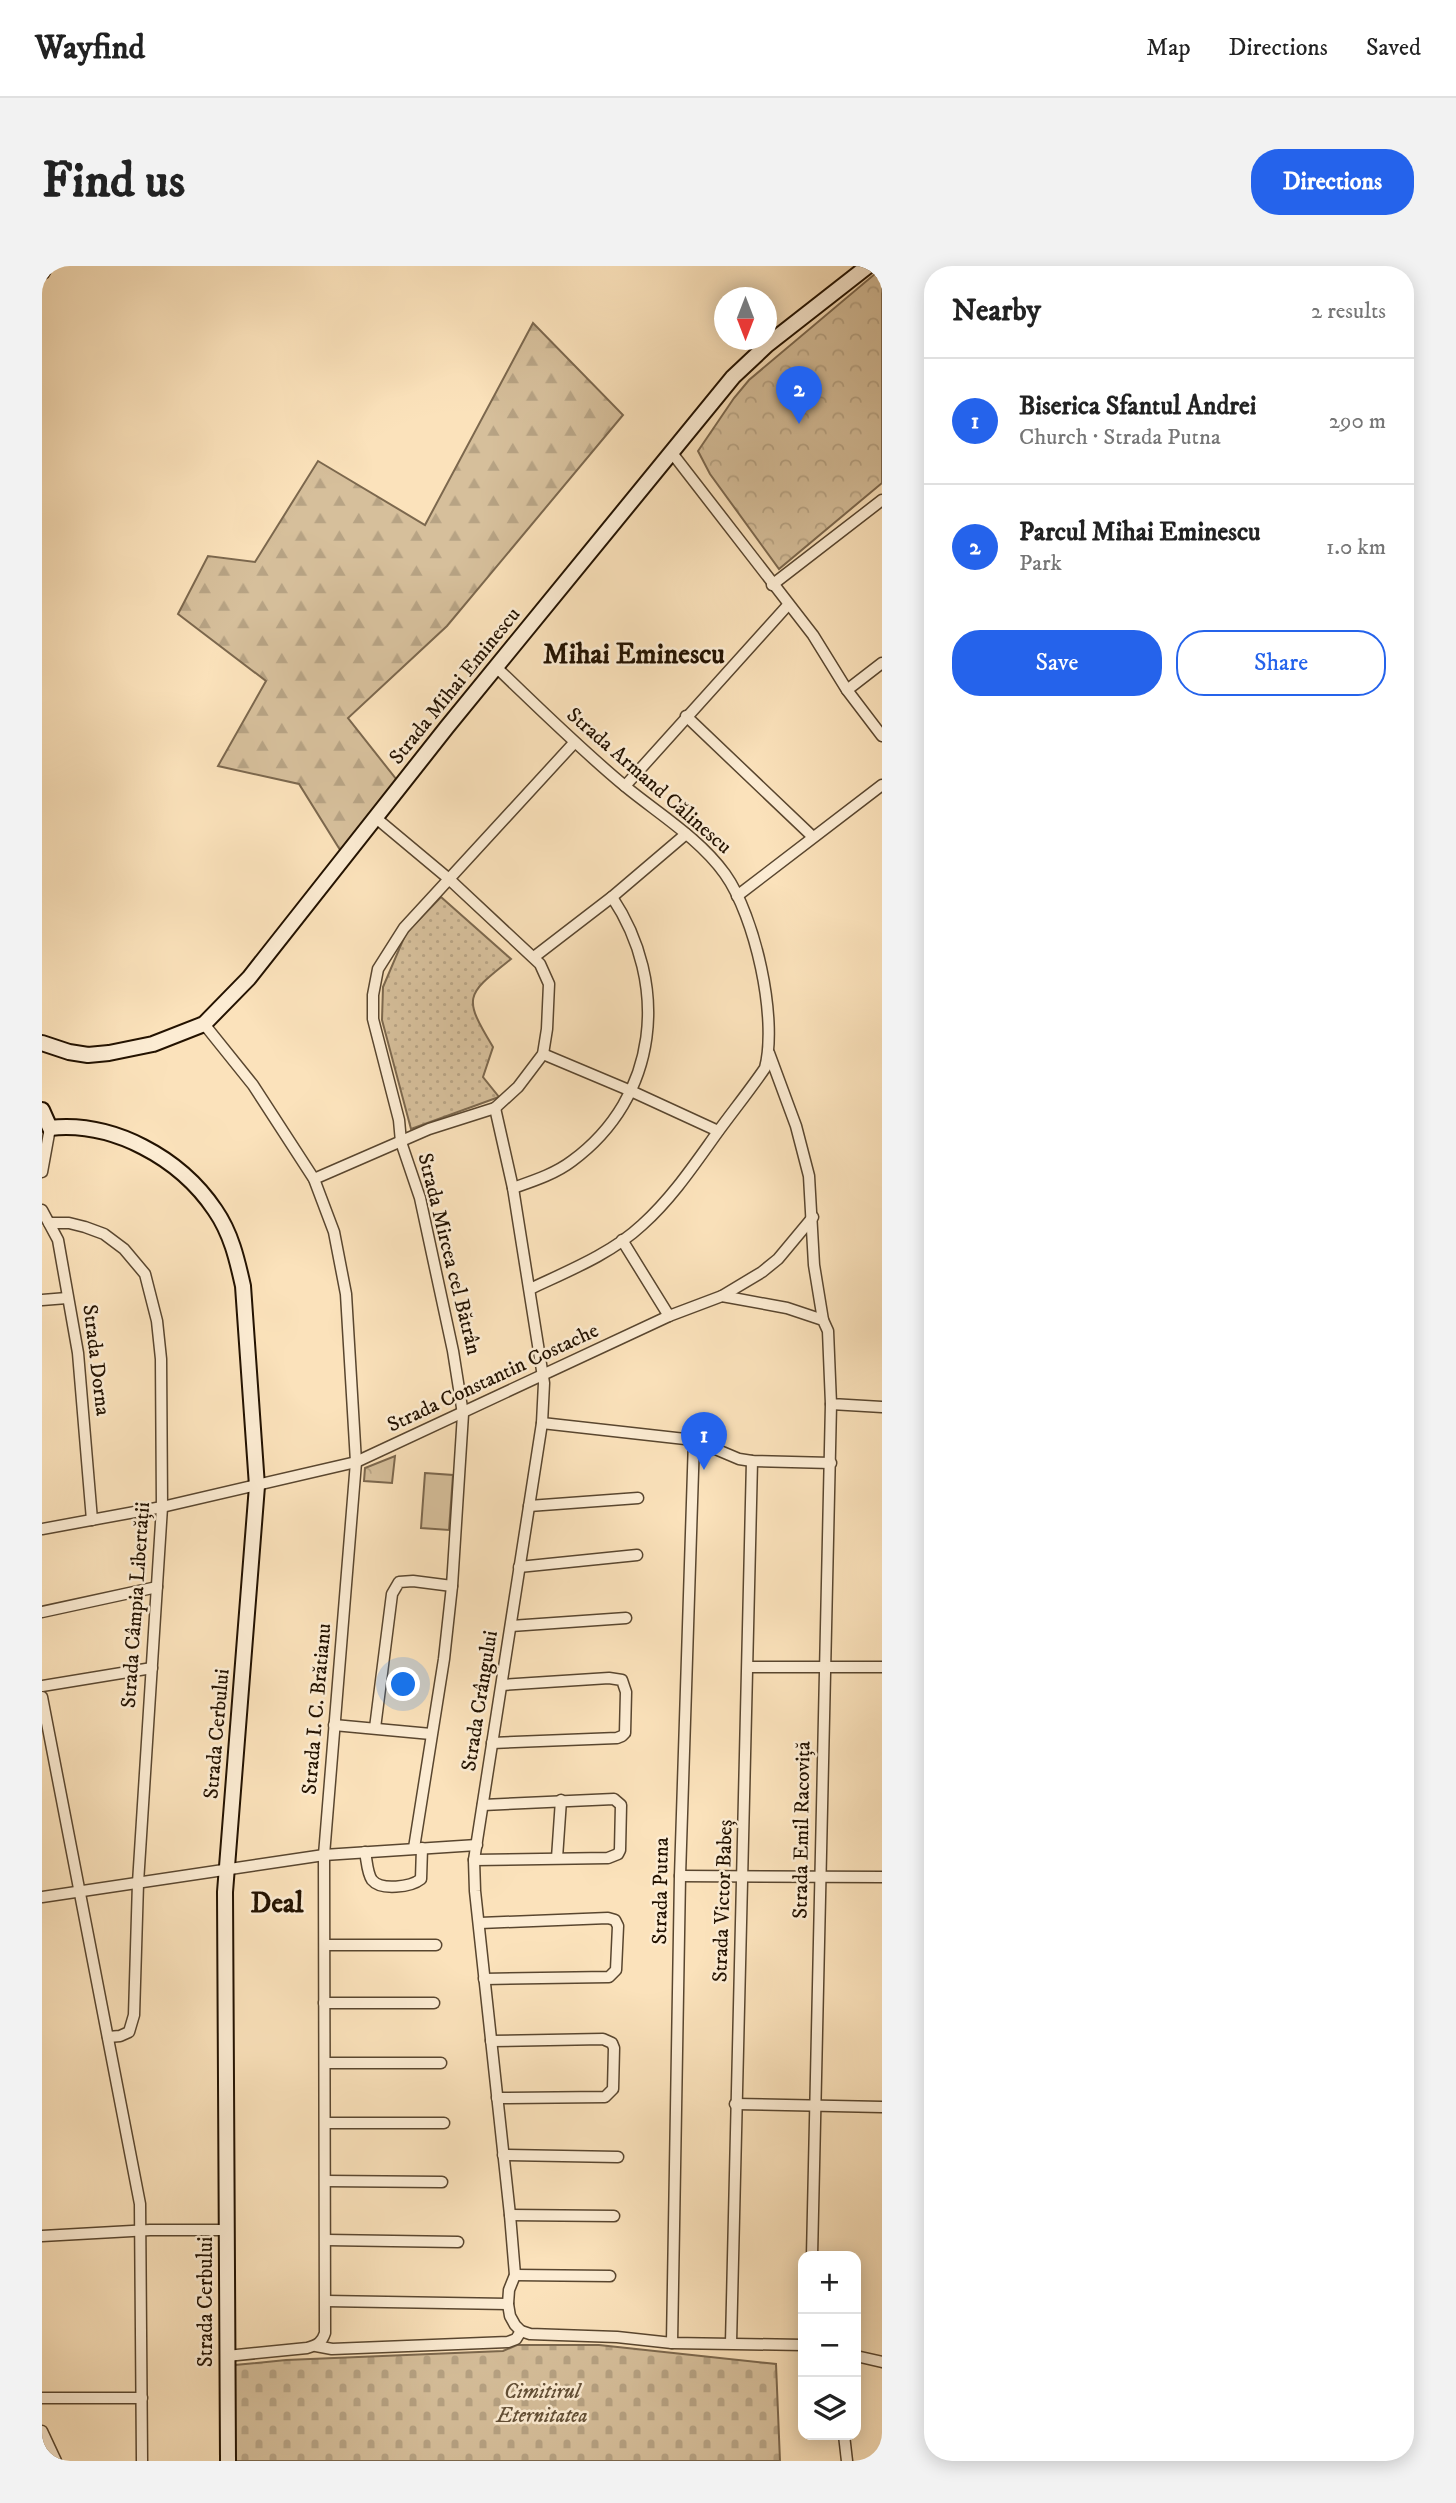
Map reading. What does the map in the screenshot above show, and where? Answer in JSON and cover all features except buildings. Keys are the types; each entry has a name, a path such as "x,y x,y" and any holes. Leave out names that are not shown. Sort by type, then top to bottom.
{"main road":[{"path":"42,271 44,266"}],"street":[{"name":"Strada Mihai Eminescu","path":"42,1043 88,1055 109,1053 153,1044 204,1024 248,978 733,377 767,345 867,266"},
{"path":"876,266 882,274"},
{"path":"672,453 824,652 847,690 882,736"},
{"path":"772,585 882,500"},
{"path":"625,786 788,606"},
{"path":"847,690 882,663"},
{"name":"Strada Armand Călinescu","path":"497,667 574,743 686,834 716,863 737,895 763,973 768,1009 769,1053 765,1068 667,1199 642,1226 622,1240 577,1267 530,1289"},
{"path":"686,716 813,837"},
{"name":"Strada Mircea cel Bătrân","path":"365,1852 370,1877 381,1886 408,1885 421,1879 418,1848 452,1586 463,1414 453,1351 419,1198 401,1142 399,1120 373,1019 373,995 378,969 404,928 574,743"},
{"path":"737,895 882,785"},
{"path":"314,1178 429,1129 495,1108 518,1087 543,1054 549,984 546,973 534,957 449,879 376,818"},
{"path":"534,957 612,897 686,834"},
{"path":"513,1188 570,1163 603,1132 631,1091 641,1063 649,1014 645,967 637,941 612,897"},
{"name":"Strada I. C. Brătianu","path":"204,1024 259,1093 314,1178 330,1216 344,1283 356,1462 324,1855 326,2333 316,2346"},
{"path":"769,1053 796,1126 806,1164 813,1217 814,1265 823,1320 828,1331 831,1404 882,1407"},
{"path":"543,1054 718,1131"},
{"name":"Strada Crângului","path":"495,1108 513,1188 545,1399 474,1860 515,2274 509,2290 508,2304"},
{"path":"42,1110 50,1128 42,1172"},
{"name":"Strada Cerbului","path":"50,1128 90,1128 111,1134 163,1159 192,1184 217,1212 236,1254 243,1286 257,1486 226,1868 228,2461"},
{"name":"Strada Dorna","path":"42,1210 58,1240 78,1353 92,1520"},
{"path":"722,1297 770,1266 813,1217"},
{"name":"Strada Câmpia Libertății","path":"49,1223 69,1223 104,1234 124,1249 145,1274 157,1321 161,1359 162,1507 138,1882 134,2015 129,2032 108,2037"},
{"path":"622,1240 669,1316"},
{"name":"Strada Constantin Costache","path":"42,1529 162,1507 356,1462 669,1316 722,1297 788,1308 823,1320"},
{"path":"42,1300 67,1298"},
{"name":"Strada Emil Racoviță","path":"811,2251 817,2106 831,1404"},
{"path":"542,1423 694,1440 739,1459 752,1461 831,1463"},
{"name":"Strada Putna","path":"672,2343 680,1875 694,1440"},
{"name":"Strada Victor Babeș","path":"731,2343 752,1461"},
{"path":"529,1506 638,1498"},
{"path":"519,1567 638,1555"},
{"path":"375,1728 395,1587 399,1583 412,1581 452,1586"},
{"path":"42,1612 158,1587"},
{"path":"511,1626 626,1619"},
{"path":"748,1667 882,1667"},
{"path":"42,1686 152,1668"},
{"path":"492,1743 617,1738 625,1733 626,1692 622,1680 502,1685"},
{"path":"42,1697 138,2192 141,2230 142,2461"},
{"path":"334,1725 431,1734"},
{"path":"557,1858 561,1800"},
{"path":"474,1860 608,1858 618,1854 620,1850 621,1810 618,1801 561,1800 483,1805"},
{"path":"42,1897 324,1855 477,1845"},
{"path":"680,1875 882,1877"},
{"path":"480,1923 608,1918 615,1920 618,1926 616,1970 609,1977 485,1979"},
{"path":"325,1945 436,1945"},
{"path":"324,2003 434,2003"},
{"path":"491,2041 603,2039 612,2043 614,2048 613,2089 605,2097 497,2098"},
{"path":"325,2063 441,2063"},
{"path":"735,2104 882,2106"},
{"path":"326,2123 444,2123"},
{"path":"503,2155 618,2157"},
{"path":"326,2181 442,2182"},
{"path":"510,2215 614,2216"},
{"path":"42,2236 141,2230 226,2230"},
{"path":"327,2240 458,2242"},
{"path":"515,2274 610,2276"},
{"path":"326,2301 508,2304 510,2316 521,2330 530,2334 617,2337 672,2343 798,2346"},
{"path":"227,2356 316,2346 332,2349 508,2343 516,2339 521,2330"},
{"path":"861,2357 882,2362"},
{"path":"42,2398 142,2398"},
{"path":"42,2431 56,2461"},
{"path":"845,2440 847,2461"}],"green space":[{"path":"882,268 882,483 779,569 710,474 698,451 749,380"},
{"path":"533,323 623,415 447,626 348,718 400,784 342,853 299,784 218,766 266,681 178,614 208,556 255,562 318,461 425,525"},
{"path":"441,897 511,959 477,989 473,1006 476,1017 493,1047 483,1077 499,1097 411,1129 382,1020 383,987 406,933"},
{"path":"395,1456 392,1483 364,1481 365,1468"},
{"path":"425,1473 453,1475 449,1530 421,1528"},
{"name":"Cimitirul Eternitatea","path":"517,2345 599,2345 776,2364 780,2461 235,2461 235,2365 286,2360 503,2351"}],"place":[{"name":"Parcul Mihai Eminescu","path":"799,424"},
{"name":"Biserica Sfantul Andrei","path":"704,1470"}],"district":[{"name":"Mihai Eminescu","path":"634,654"},
{"name":"Deal","path":"277,1903"}]}
